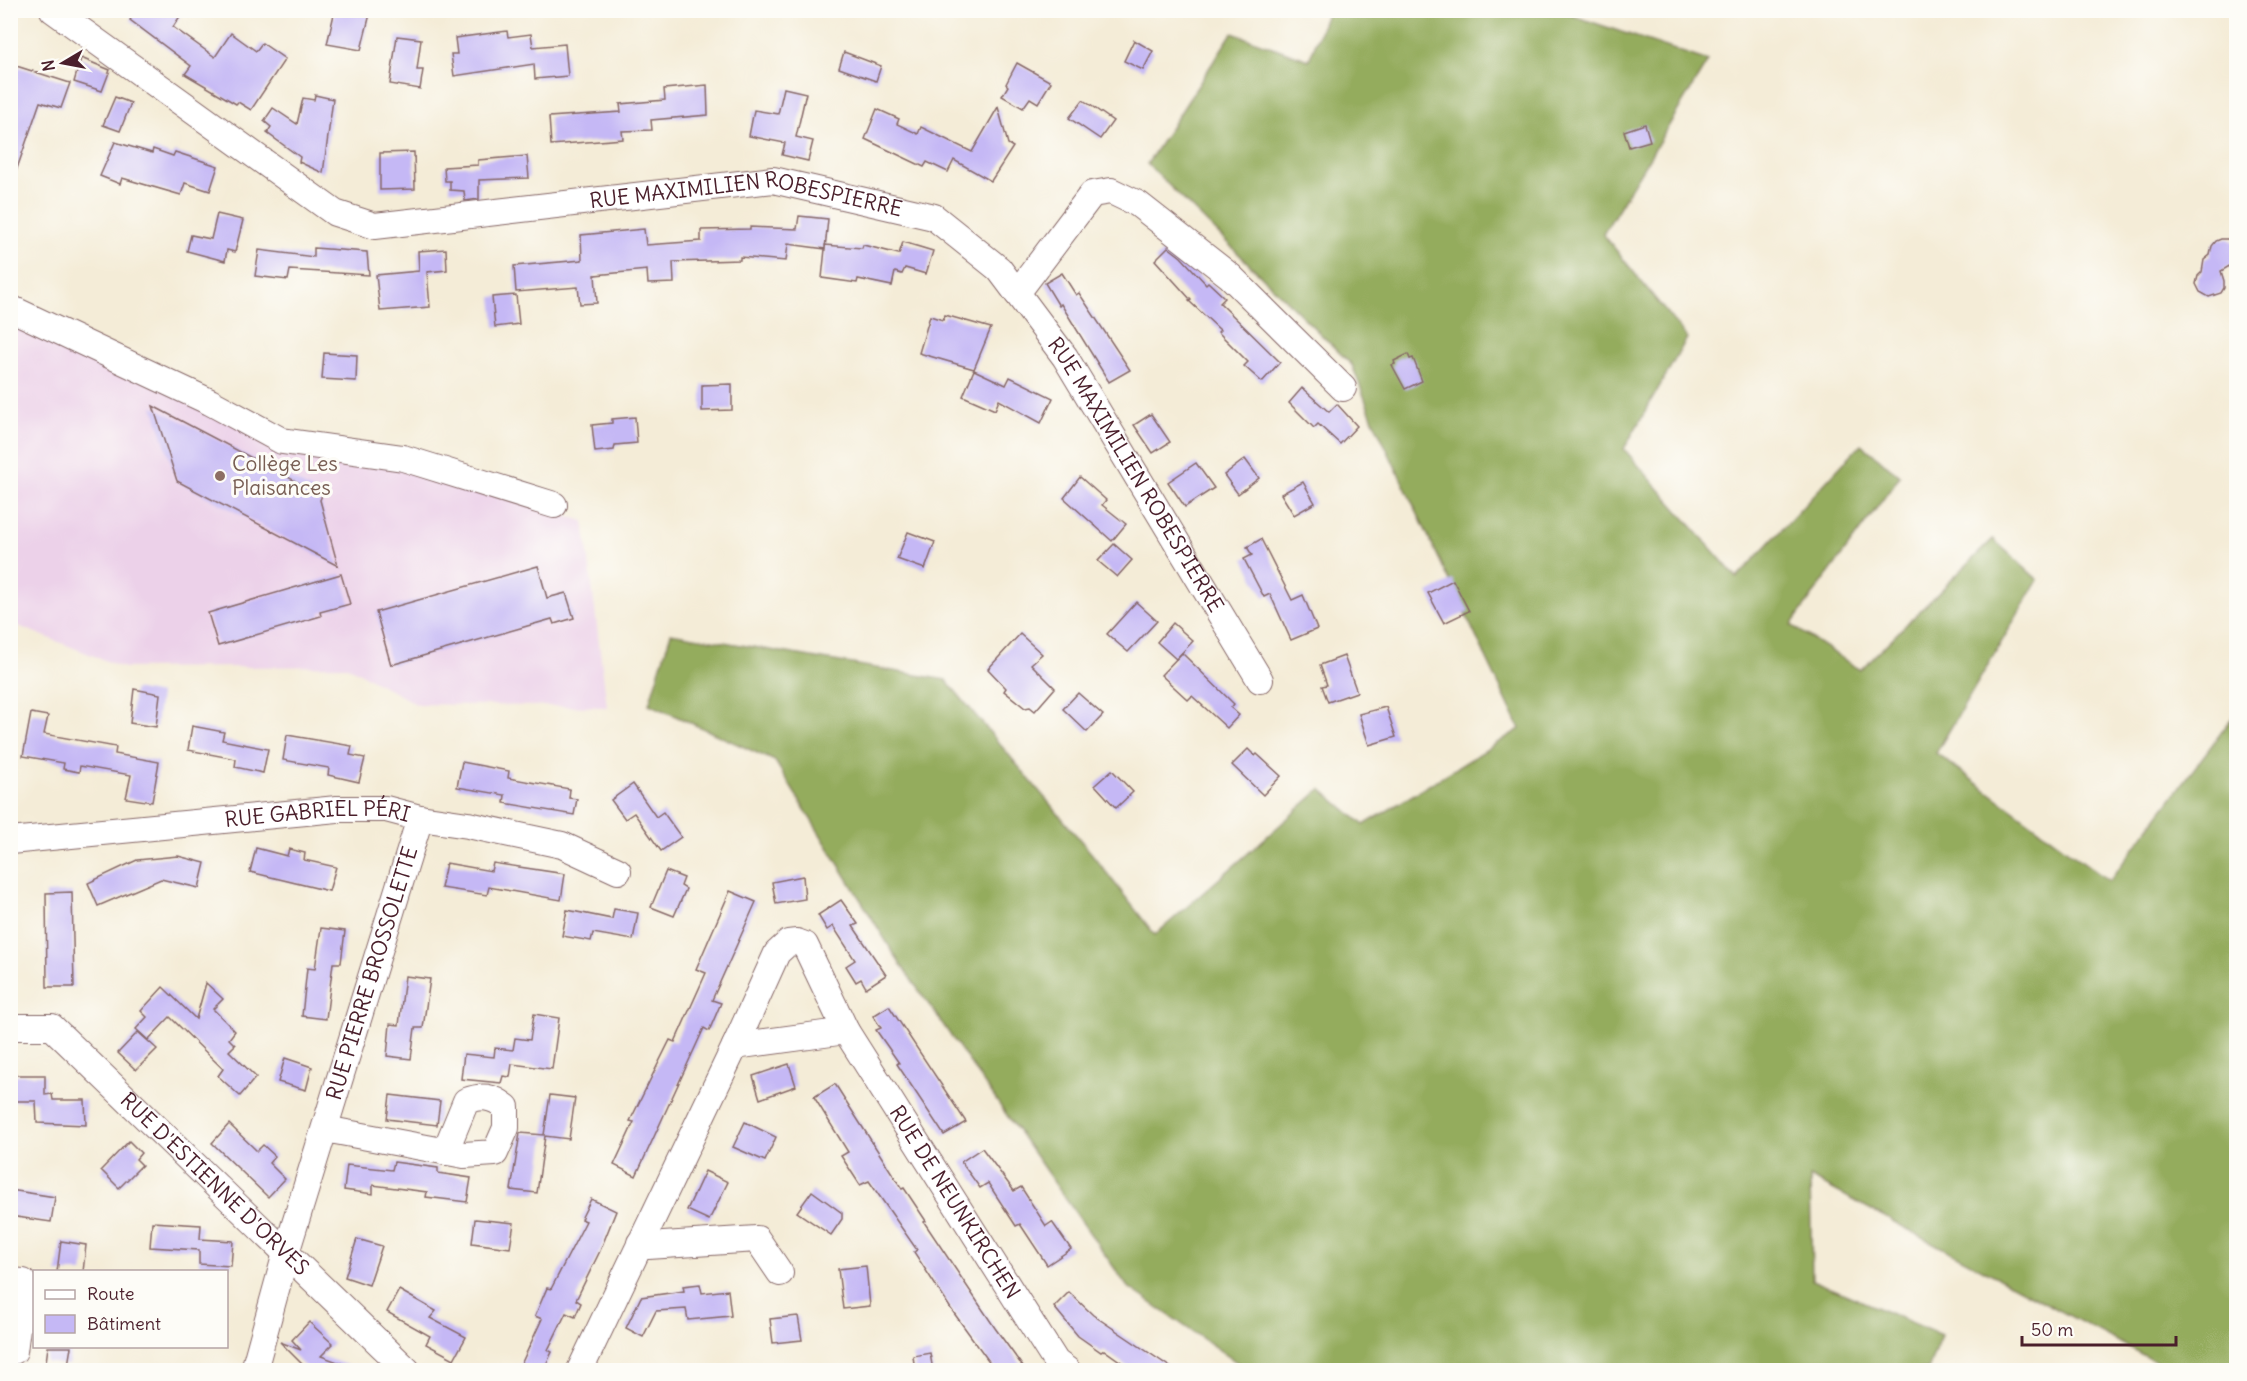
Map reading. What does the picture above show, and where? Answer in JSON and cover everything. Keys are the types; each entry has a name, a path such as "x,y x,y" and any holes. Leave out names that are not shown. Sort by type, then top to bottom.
{"street":[{"name":"RUE MAXIMILIEN ROBESPIERRE","path":"53,10 335,213 375,226 773,180 934,217 999,269 1065,357 1260,680"},
{"path":"1017,293 1092,194 1111,191 1138,204 1230,276 1343,388"},
{"path":"10,308 210,402 282,441 403,458 554,505"},
{"name":"RUE GABRIEL PÉRI","path":"10,841 337,809 386,809 420,818 468,825 562,845 618,871"},
{"name":"RUE PIERRE BROSSOLETTE","path":"254,1371 286,1253 420,818"},
{"name":"RUE DE NEUNKIRCHEN","path":"580,1371 777,953 788,943 806,945 846,1031 1056,1362 1067,1371"},
{"name":"RUE D'ESTIENNE D'ORVES","path":"10,1027 52,1027 407,1371"},
{"path":"735,1046 846,1031"},
{"name":"RUE PIERRE BROSSOLETTE","path":"325,1129 445,1152"},
{"path":"640,1243 648,1246 758,1239 780,1273"},
{"path":"10,1281 23,1282 14,1351"}],"shaded area":[{"name":"Collège Les Plaisances","path":"10,303 274,431 584,521 607,707 416,704 347,666 124,668 11,623"}],"green space":[{"path":"1328,11 1559,11 1708,61 1603,234 1687,338 1624,449 1737,578 1861,444 1900,476 1791,625 1860,670 1993,539 2038,580 1936,753 2109,881 2236,713 2236,1370 2171,1370 1810,1177 1812,1280 1941,1335 1928,1370 1248,1370 1127,1286 899,962 775,761 649,704 671,633 946,680 1092,854 1155,935 1321,789 1364,825 1520,729 1373,420 1352,365 1147,164 1232,33 1309,60"}],"building":[{"path":"136,10 184,10 173,27 215,57 231,33 256,51 262,43 285,59 251,110 238,102 236,104 185,74 191,66 130,20"},
{"path":"335,10 371,10 361,50 327,44"},
{"path":"507,31 508,37 531,34 533,47 565,44 568,76 535,79 534,64 454,76 451,54 457,54 455,38"},
{"path":"397,36 421,39 417,70 423,70 420,89 390,84"},
{"path":"1134,40 1153,51 1143,70 1124,61"},
{"path":"844,52 881,66 876,81 839,68"},
{"path":"81,58 110,70 102,91 74,82"},
{"path":"1017,63 1051,82 1038,103 1030,98 1023,108 1002,96"},
{"path":"10,64 70,83 61,108 40,102 13,180 10,179"},
{"path":"707,85 708,115 651,120 652,130 622,131 623,139 551,145 549,117 621,112 620,104 665,100 664,89"},
{"path":"784,88 806,93 796,137 813,141 808,161 782,155 785,143 749,136 754,110 778,114"},
{"path":"315,95 333,99 323,173 299,162 300,157 267,133 271,127 264,121 273,108 297,124 303,98 314,100"},
{"path":"115,97 131,103 120,131 103,125"},
{"path":"1083,100 1113,121 1100,139 1069,118"},
{"path":"998,107 1008,144 1013,147 991,181 954,160 948,172 927,162 924,167 865,139 877,109 899,119 897,124 918,134 921,127 972,152"},
{"path":"1645,124 1650,141 1629,147 1624,131"},
{"path":"115,142 152,153 153,149 173,156 175,152 218,166 210,191 185,183 181,195 122,178 120,184 100,176"},
{"path":"414,152 415,189 380,190 380,153"},
{"path":"527,156 529,178 479,180 479,199 465,201 464,191 450,190 450,181 445,181 444,167 478,165 478,160"},
{"path":"217,214 243,220 235,252 227,250 225,261 187,251 191,235 211,239"},
{"path":"799,216 828,219 825,245 862,248 863,245 899,254 903,242 933,251 926,274 905,268 902,274 895,272 892,286 858,279 857,283 822,278 825,249 788,244 786,261 740,257 740,260 673,262 674,283 648,284 647,270 595,275 597,303 580,304 578,287 516,292 514,266 582,260 581,235 644,229 646,245 701,241 701,230 750,229 750,227 797,229"},
{"path":"2229,239 2236,244 2236,262 2221,271 2224,288 2221,293 2209,297 2200,292 2196,284 2202,272 2204,260 2210,255 2216,241"},
{"path":"1168,247 1181,257 1206,284 1208,282 1225,298 1220,303 1280,362 1262,382 1244,366 1248,362 1218,332 1220,330 1189,301 1191,300 1155,260"},
{"path":"314,248 367,252 369,275 290,270 288,280 255,276 259,250 314,257"},
{"path":"446,249 447,270 427,272 430,307 380,311 376,275 419,271 418,251"},
{"path":"1062,273 1076,295 1079,293 1130,370 1109,382 1061,304 1059,306 1045,283"},
{"path":"516,295 519,324 495,327 492,297"},
{"path":"945,315 991,328 974,369 919,353 930,316 943,320"},
{"path":"324,353 357,355 356,381 322,379"},
{"path":"1408,354 1410,359 1413,358 1422,381 1405,389 1392,365 1395,364 1394,361"},
{"path":"974,370 1006,385 1010,377 1053,398 1041,423 999,400 995,410 963,396"},
{"path":"732,384 732,410 702,411 702,385"},
{"path":"1302,388 1329,412 1337,404 1357,426 1340,444 1318,424 1314,428 1289,403"},
{"path":"153,406 322,495 320,500 338,566 177,481"},
{"path":"1151,414 1170,442 1153,453 1134,425"},
{"path":"635,417 637,443 615,445 614,450 595,452 592,425 612,423 612,419"},
{"path":"1245,459 1259,478 1238,494 1224,475"},
{"path":"1196,463 1214,488 1185,507 1168,482"},
{"path":"1080,477 1106,500 1102,505 1126,524 1112,541 1064,498"},
{"path":"1303,482 1315,503 1294,515 1281,494"},
{"path":"908,532 935,542 925,569 897,559"},
{"path":"1261,539 1292,600 1303,595 1317,629 1291,640 1270,594 1264,597 1244,559 1252,555 1247,547"},
{"path":"1114,544 1132,560 1117,577 1098,561"},
{"path":"538,566 547,598 566,593 574,618 554,624 552,619 391,665 376,612"},
{"path":"341,574 350,604 320,612 321,616 218,646 208,613"},
{"path":"1453,580 1469,611 1444,623 1428,593"},
{"path":"1136,602 1157,621 1128,652 1107,634"},
{"path":"1173,623 1193,641 1176,659 1157,642"},
{"path":"1020,634 1042,654 1031,664 1055,688 1035,711 1030,707 1025,708 1004,691 1006,688 988,669"},
{"path":"1182,653 1234,704 1231,708 1239,715 1227,728 1192,696 1188,700 1161,675"},
{"path":"1344,656 1357,692 1328,702 1322,686 1327,685 1320,665"},
{"path":"134,689 160,694 156,727 130,723"},
{"path":"1078,693 1103,715 1087,732 1063,709"},
{"path":"1386,707 1396,737 1369,745 1359,714"},
{"path":"31,713 48,716 44,734 116,747 115,754 159,762 152,802 126,798 131,775 80,766 79,772 63,769 64,763 23,756"},
{"path":"192,726 224,732 222,740 268,749 263,773 235,767 236,759 188,750"},
{"path":"287,735 352,746 350,755 365,758 359,782 328,775 329,768 283,760"},
{"path":"1248,749 1255,756 1257,754 1281,776 1263,795 1232,765"},
{"path":"462,762 509,771 508,778 570,789 569,798 577,799 574,815 504,803 505,795 457,787"},
{"path":"1112,770 1133,792 1116,808 1095,785"},
{"path":"633,784 656,817 663,812 681,837 661,851 634,813 625,819 611,800"},
{"path":"256,848 287,856 289,849 305,853 304,860 336,867 329,891 250,872"},
{"path":"178,856 205,863 199,888 161,879 98,906 88,883 137,860"},
{"path":"446,863 491,871 493,863 565,874 561,900 489,887 487,895 441,888"},
{"path":"666,871 684,878 681,886 686,889 674,916 651,907"},
{"path":"803,876 805,899 776,904 772,882"},
{"path":"730,891 756,902 712,1000 721,1003 709,1031 704,1028 636,1176 614,1165 634,1122 630,1121 670,1040 675,1042 706,973 696,969"},
{"path":"72,892 74,987 47,987 46,893"},
{"path":"841,900 858,924 853,926 886,975 866,988 861,979 856,982 846,966 855,960 833,926 827,930 818,915"},
{"path":"614,909 638,913 633,940 593,933 591,941 562,936 567,910 612,919"},
{"path":"321,928 345,931 341,963 333,963 326,1019 302,1016 307,968 315,969"},
{"path":"405,976 430,979 423,1028 415,1028 411,1059 387,1056 390,1024 399,1025"},
{"path":"206,983 223,999 213,1009 235,1031 229,1039 235,1045 229,1051 256,1077 240,1096 218,1076 223,1069 170,1017 148,1040 136,1029 147,1017 141,1011 163,987 196,1019"},
{"path":"889,1006 966,1122 944,1135 876,1030 881,1028 873,1016"},
{"path":"534,1014 559,1018 552,1069 512,1064 510,1077 503,1076 501,1083 461,1079 464,1054 494,1057 495,1048 513,1050 515,1038 530,1040"},
{"path":"138,1032 157,1049 136,1070 118,1053"},
{"path":"285,1058 312,1067 306,1090 278,1082"},
{"path":"789,1064 796,1086 760,1099 753,1076"},
{"path":"10,1075 45,1075 45,1095 52,1094 53,1100 85,1100 86,1125 37,1123 36,1101 10,1101"},
{"path":"835,1084 902,1189 904,1188 926,1221 924,1222 1026,1371 996,1371 951,1309 914,1252 917,1250 869,1181 860,1185 841,1156 848,1152 814,1097"},
{"path":"390,1095 440,1101 437,1125 387,1119"},
{"path":"550,1095 575,1098 569,1139 545,1136 537,1193 511,1190 520,1133 544,1135"},
{"path":"745,1122 776,1137 765,1161 733,1147"},
{"path":"229,1124 257,1151 263,1145 275,1156 269,1163 285,1179 268,1197 212,1143"},
{"path":"129,1141 141,1153 136,1159 142,1165 119,1188 101,1170"},
{"path":"982,1148 1014,1191 1021,1187 1046,1226 1052,1222 1071,1249 1047,1265 1020,1224 1016,1226 988,1183 980,1188 961,1162"},
{"path":"394,1162 438,1168 438,1173 471,1178 467,1202 426,1197 427,1192 373,1185 373,1194 344,1190 347,1165 392,1170"},
{"path":"705,1171 728,1182 709,1220 687,1210"},
{"path":"10,1190 55,1197 51,1222 10,1216"},
{"path":"812,1191 842,1213 842,1219 831,1235 797,1212"},
{"path":"591,1199 616,1211 600,1251 576,1300 581,1303 575,1317 566,1313 548,1350 552,1352 543,1371 518,1371 542,1319 535,1316 547,1288 551,1289 586,1221 581,1219"},
{"path":"475,1219 514,1223 510,1248 472,1243"},
{"path":"152,1222 201,1225 200,1239 233,1241 231,1266 199,1264 199,1250 150,1247"},
{"path":"357,1239 382,1246 369,1285 345,1277"},
{"path":"61,1241 86,1245 83,1270 57,1270"},
{"path":"866,1266 870,1306 843,1309 838,1269"},
{"path":"700,1284 702,1293 728,1290 731,1316 688,1320 686,1309 656,1311 643,1337 626,1328 641,1297 684,1291 683,1286"},
{"path":"399,1290 436,1311 430,1318 466,1337 454,1359 426,1344 430,1336 387,1312"},
{"path":"1069,1292 1093,1315 1176,1371 1134,1371 1104,1350 1101,1352 1078,1336 1054,1307"},
{"path":"798,1316 802,1340 773,1343 770,1319"},
{"path":"309,1322 333,1344 321,1356 354,1368 353,1371 308,1370 280,1342 301,1350 292,1340"},
{"path":"48,1348 71,1348 68,1365 46,1362"},
{"path":"930,1353 933,1371 915,1371 913,1356"}],"place":[{"name":"Collège Les Plaisances","path":"220,476"}]}
